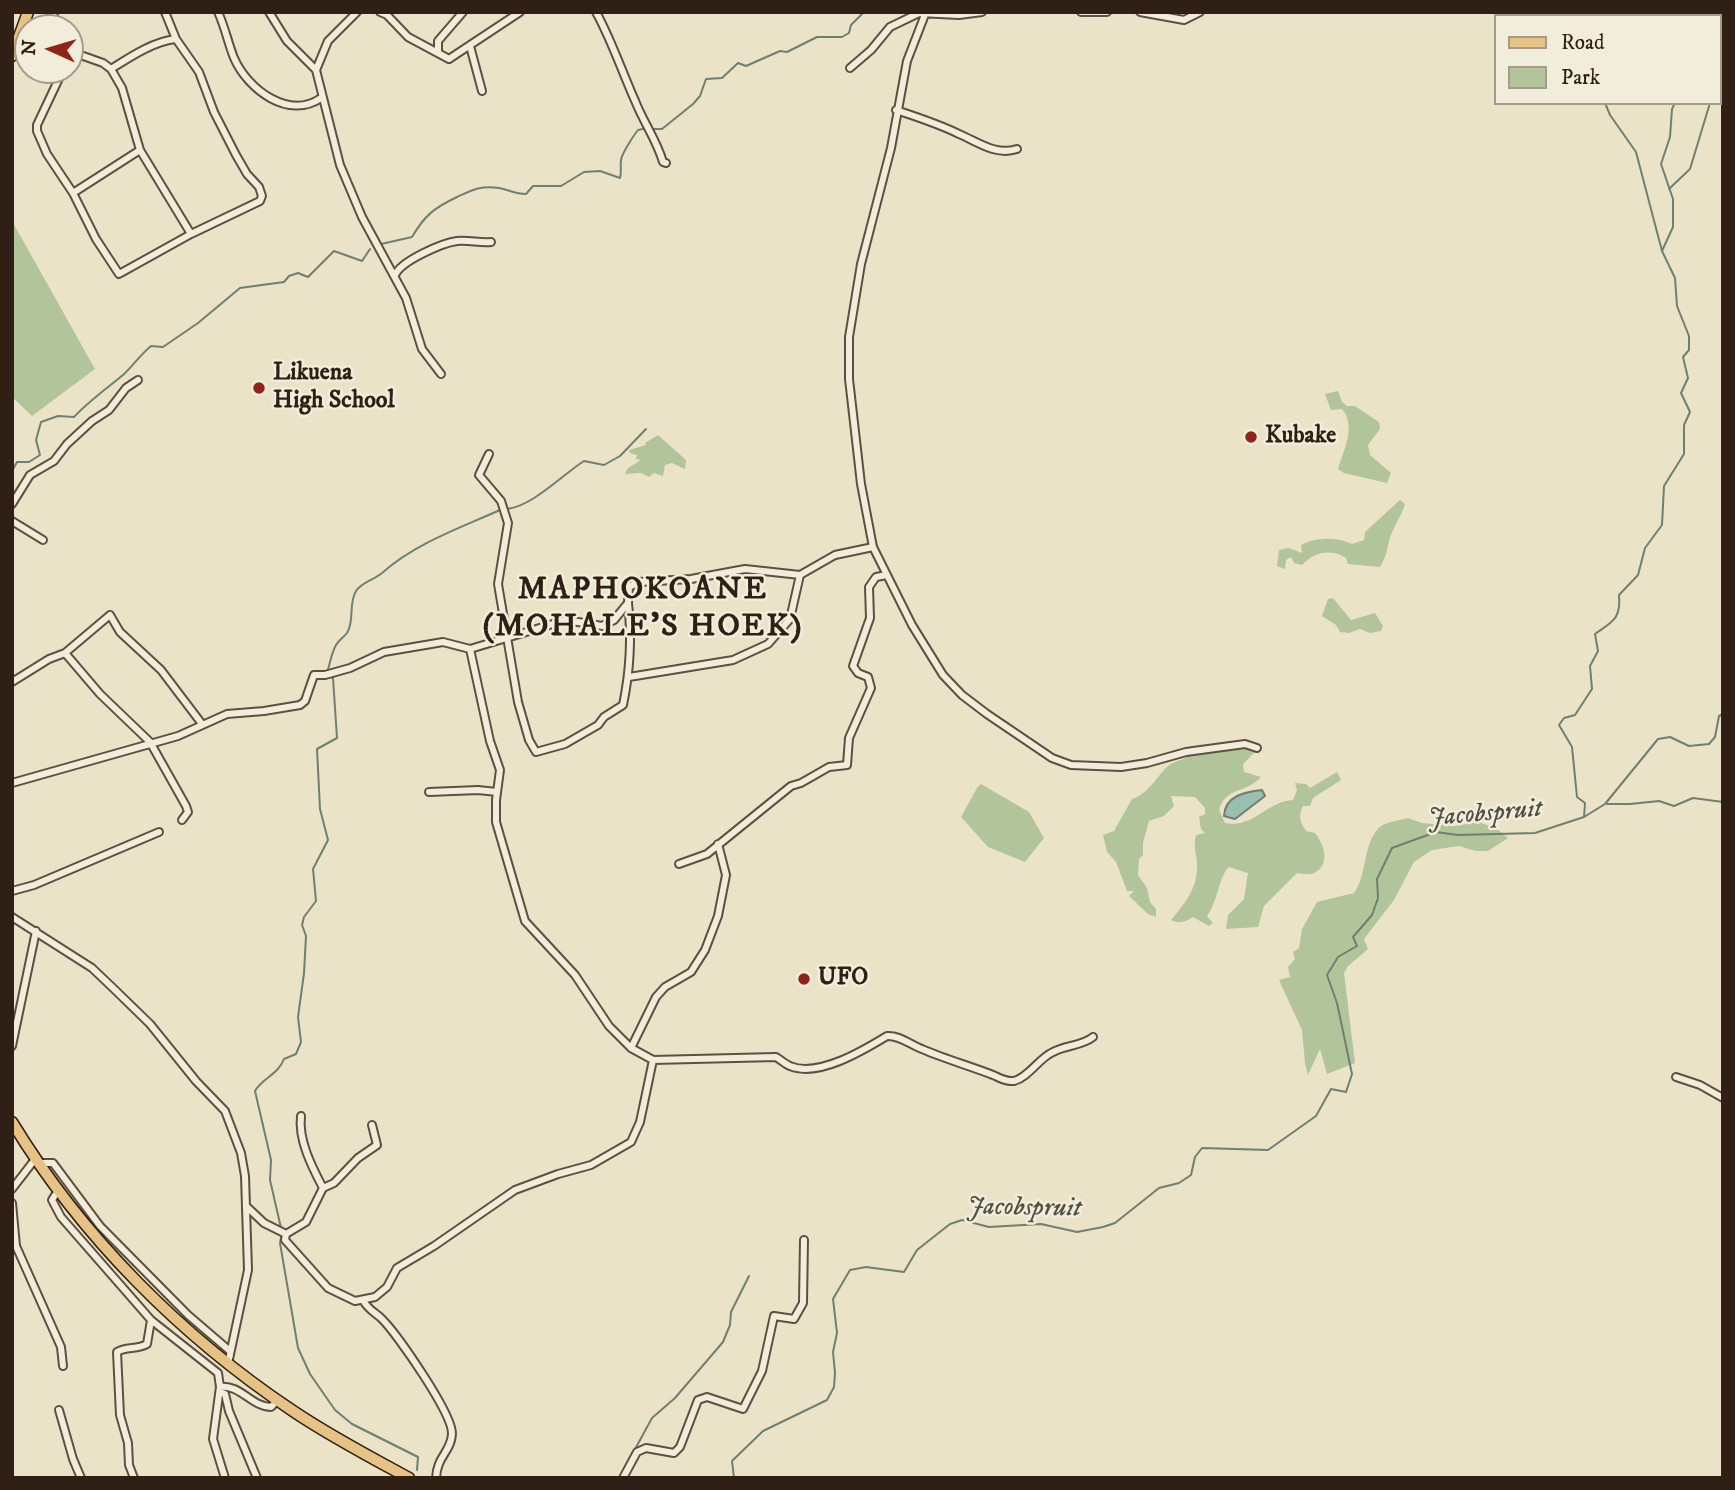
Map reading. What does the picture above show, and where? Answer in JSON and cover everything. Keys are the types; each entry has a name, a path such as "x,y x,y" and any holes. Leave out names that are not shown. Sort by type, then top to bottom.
{"main road":[{"path":"12,56 28,12"},
{"path":"12,1122 85,1223 143,1288 228,1363 278,1400 351,1447 409,1478"}],"street":[{"path":"56,84 37,125 37,131 47,154 73,193 96,239 119,274 191,234 260,201 262,196 259,187 247,174 214,112 199,72 176,39 165,12"},
{"path":"218,12 234,60 248,79 266,96 291,107 312,104 321,98"},
{"path":"269,12 288,41 316,70"},
{"path":"357,12 328,41 316,70 321,98 340,165 362,218 406,298 422,349 441,374"},
{"path":"380,12 387,15 408,37 449,59 520,12"},
{"path":"438,51 438,41 463,12"},
{"path":"596,12 614,46 637,107 659,147 663,162 666,163"},
{"path":"926,12 907,61 891,148 861,264 849,337 849,379 861,484 873,547 912,625 943,675 978,708 1052,758 1071,765 1121,767 1245,744 1257,748"},
{"path":"850,68 871,50 890,27 919,13 960,15 982,12"},
{"path":"1080,12 1107,12"},
{"path":"1140,12 1184,20 1200,12"},
{"path":"111,69 146,50 176,39"},
{"path":"470,46 482,91"},
{"path":"84,57 103,62 111,69 122,88 140,150 191,234"},
{"path":"896,110 995,150 1017,149"},
{"path":"73,193 140,150"},
{"path":"395,275 398,267 406,261 454,241 491,242"},
{"path":"12,504 30,475 54,461 67,444 108,410 126,388 138,380"},
{"path":"489,454 479,475 501,501 508,523 498,583 518,702 529,740 536,752 565,744 598,725 604,717 623,705 629,677 629,587 639,582 691,579 745,569 800,575 835,555 873,547"},
{"path":"12,521 43,540"},
{"path":"629,677 733,660 768,644 790,619 800,575"},
{"path":"679,864 707,854 791,786 829,767 847,765 849,738 872,688 868,677 858,673 853,666 870,618 869,587 876,577 887,575"},
{"path":"12,783 178,736 227,714 300,705 305,701 314,675 350,668 384,652 443,642 470,649 566,620 593,626 607,625 628,603"},
{"path":"12,682 49,659 65,653 110,615 120,632 161,670 202,724"},
{"path":"470,649 490,741 500,770 496,821 525,922 575,975 609,1026 631,1048 653,1060 776,1057 791,1067 809,1068 839,1061 887,1036 894,1036 973,1069 1004,1080 1014,1080 1052,1052 1088,1042 1093,1037"},
{"path":"65,653 100,694 150,742 186,806 188,811 182,820"},
{"path":"429,792 497,792"},
{"path":"12,891 34,885 159,832"},
{"path":"631,1048 656,997 664,987 691,972 705,950 718,916 726,875 718,844"},
{"path":"12,917 92,968 150,1024 198,1083 225,1111 241,1153 248,1270 228,1363"},
{"path":"12,1046 36,931"},
{"path":"372,1125 377,1145 358,1158 334,1183 323,1188 306,1222 286,1234 285,1240 328,1288 355,1301 375,1297 387,1287 397,1268 515,1190 591,1165 631,1142 640,1122 653,1060"},
{"path":"1676,1077 1700,1084 1723,1098"},
{"path":"301,1116 299,1128 323,1188"},
{"path":"12,1189 38,1161 53,1163 100,1226 188,1315 230,1351"},
{"path":"59,1189 52,1200 61,1217 151,1320 218,1373 220,1389 213,1439 225,1478"},
{"path":"12,1203 16,1246 58,1339 64,1366"},
{"path":"246,1206 264,1223 286,1234"},
{"path":"623,1478 637,1452 646,1448 674,1453 680,1447 698,1400 707,1397 743,1409 762,1371 774,1316 794,1319 803,1303 804,1240"},
{"path":"363,1300 367,1308 381,1317 396,1337 435,1392 451,1422 449,1448 439,1460 436,1478"},
{"path":"134,1478 120,1415 117,1352 121,1349 140,1349 147,1344 151,1320"},
{"path":"220,1389 234,1389 262,1407 271,1407 278,1400"},
{"path":"220,1389 225,1394 229,1411 257,1478"},
{"path":"59,1410 81,1478"}],"green space":[{"path":"12,221 95,369 32,416 12,397"},
{"path":"1338,391 1342,402 1347,406 1355,406 1379,422 1380,429 1368,445 1370,455 1391,473 1387,483 1344,473 1338,469 1348,439 1348,423 1342,409 1331,410 1325,394"},
{"path":"658,435 686,460 685,469 672,463 665,465 663,476 654,473 649,477 641,473 625,474 628,468 641,460 636,459 637,455 629,450 646,445 645,443"},
{"path":"1400,500 1405,504 1380,567 1348,564 1346,558 1328,552 1317,554 1302,565 1294,563 1291,557 1286,560 1285,569 1277,566 1279,550 1289,548 1302,553 1301,545 1320,539 1352,544 1364,540 1365,532"},
{"path":"1333,598 1351,620 1375,613 1383,626 1381,631 1370,633 1360,629 1349,633 1340,632 1336,625 1322,616 1328,599"},
{"path":"1244,746 1256,751 1243,764 1244,772 1261,777 1226,797 1219,810 1225,823 1244,822 1275,805 1293,800 1297,790 1295,783 1306,784 1310,788 1337,772 1341,780 1313,798 1310,806 1303,806 1300,816 1306,831 1315,833 1321,843 1323,865 1312,874 1297,873 1264,906 1258,927 1226,929 1228,915 1244,899 1248,873 1229,867 1207,916 1213,923 1209,926 1193,917 1182,922 1171,920 1193,887 1197,872 1195,839 1196,835 1205,833 1201,829 1199,817 1205,814 1205,808 1195,797 1171,796 1174,806 1164,816 1149,821 1143,855 1139,859 1138,875 1156,909 1156,917 1148,914 1129,896 1134,891 1127,891 1116,862 1107,852 1103,835 1114,831 1132,799 1147,790 1171,764 1191,754"},
{"path":"981,784 1029,812 1044,838 1025,862 988,847 961,817"},
{"path":"1408,818 1422,823 1455,826 1479,822 1497,829 1508,838 1488,851 1459,846 1432,850 1414,862 1394,900 1364,939 1368,949 1348,966 1344,973 1355,1063 1327,1074 1320,1049 1308,1075 1302,1030 1279,980 1290,977 1288,967 1295,959 1293,952 1299,948 1302,929 1317,902 1354,893 1375,833 1381,826"}],"shaded area":[{"path":"1262,790 1265,796 1235,819 1224,816 1228,804 1237,796"}],"waterway":[{"path":"653,129 662,129 693,104 700,96 706,79 722,78 738,63 746,66 780,51 787,52 817,37 842,37 849,33 851,25 864,12"},
{"path":"1721,80 1723,76"},
{"path":"1606,105 1636,152 1662,251"},
{"path":"1584,817 1585,803 1577,797 1572,747 1559,725 1564,718 1575,715 1592,689 1590,666 1598,651 1595,634 1614,619 1619,609 1619,595 1638,575 1645,548 1662,525 1664,486 1684,454 1684,425 1690,412 1681,393 1688,378 1683,357 1689,350 1689,336 1677,306 1675,278 1662,251 1673,227 1673,199 1661,164 1670,137 1674,105"},
{"path":"1669,189 1690,169 1709,105"},
{"path":"381,244 412,237 421,223 436,209 477,189 493,187 526,194 533,186 561,186 584,172 600,171 620,178 621,160 626,149 638,130 647,128"},
{"path":"12,471 17,462 29,462 40,455 36,440 41,422 58,416 74,417 123,375 151,346 163,347 198,323 240,288 284,282 289,276 298,273 308,277 334,251 362,261 370,249"},
{"path":"506,509 536,497 584,461 604,465 620,456 646,429"},
{"path":"328,670 335,648 349,628 352,601 359,588 409,553 500,510"},
{"path":"281,1228 270,1180 271,1160 255,1091 278,1069 284,1059 296,1054 301,1042 298,1017 306,936 302,925 304,917 316,901 313,869 328,840 320,809 317,749 337,738 333,678 329,676"},
{"name":"Jacobspruit","path":"734,1478 732,1461 763,1431 827,1400 834,1387 835,1373 833,1352 837,1333 833,1299 850,1270 866,1267 904,1272 917,1250 950,1224 962,1220 989,1227 1041,1224 1077,1232 1115,1223 1159,1188 1179,1183 1191,1175 1195,1157 1202,1148 1268,1150 1316,1116 1331,1089 1346,1092 1352,1074 1337,1003 1327,975 1338,957 1357,946 1353,937 1372,915 1378,898 1377,879 1392,848 1436,832 1458,835 1535,833 1584,817 1605,804 1658,739 1670,737 1689,746 1709,744 1715,737 1719,716 1723,714"},
{"path":"1607,804 1659,801 1674,806 1693,798 1723,802"},
{"path":"282,1233 280,1243 298,1348 310,1374 335,1410 352,1424 418,1457 417,1470"},
{"path":"621,1475 652,1418 675,1398 723,1342 730,1325 731,1312 749,1276"}],"place":[{"name":"Likuena High School","path":"259,388"},
{"name":"Kubake","path":"1251,437"},
{"name":"UFO","path":"804,979"}],"district":[{"name":"MAPHOKOANE (MOHALE'S HOEK)","path":"643,610"}]}
